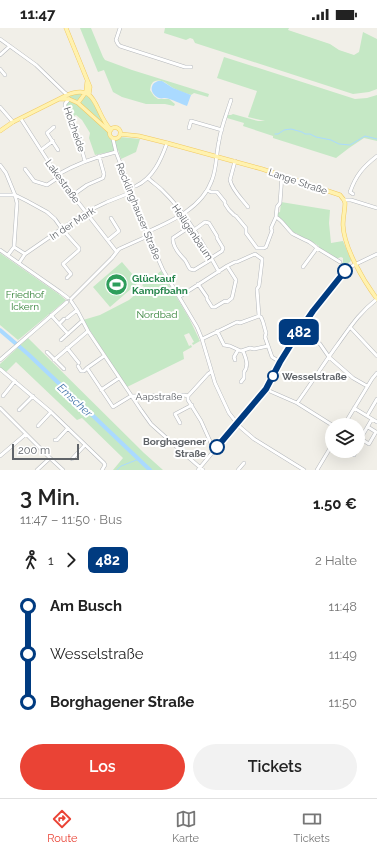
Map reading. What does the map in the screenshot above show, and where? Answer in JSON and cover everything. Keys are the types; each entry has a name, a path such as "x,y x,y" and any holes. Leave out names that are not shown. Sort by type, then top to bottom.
{"main road":[{"path":"66,28 90,87 78,103"},
{"path":"0,131 13,122 68,95 76,92 87,93"},
{"name":"Recklinghauser Straße","path":"87,93 94,100 105,124 110,131 110,136 114,139"},
{"path":"57,100 69,99"},
{"name":"Recklinghauser Straße","path":"69,99 78,103 110,131"},
{"path":"88,112 94,113 98,107"},
{"name":"Recklinghauser Straße","path":"110,131 114,128 117,129 120,134"},
{"path":"114,139 118,138 120,134"},
{"name":"Lange Straße","path":"120,134 139,136 282,175 338,195 344,200"},
{"path":"344,200 345,206 343,224 347,246 367,285 377,299"}],"street":[{"path":"120,28 116,40 120,46 185,67 191,66"},
{"path":"0,39 36,65 68,95"},
{"path":"0,55 10,46"},
{"path":"0,69 5,74"},
{"name":"Holzheide","path":"69,99 65,104 65,107 77,134 85,161"},
{"path":"147,232 164,225 183,214 200,199 207,190 217,161 219,141 231,100"},
{"path":"0,107 13,122"},
{"name":"Lakestraße","path":"20,119 58,176 116,251"},
{"path":"189,128 191,121 222,130"},
{"path":"54,128 47,133 54,141 58,150"},
{"name":"Recklinghauser Straße","path":"114,139 116,152 148,236 163,270 194,322 202,339 211,372 224,403 236,423 249,435 304,470"},
{"path":"41,150 54,141"},
{"path":"136,186 148,178 159,163 166,143"},
{"path":"26,169 34,181 47,185 71,167 99,156 116,152"},
{"path":"73,196 87,185 103,178 104,174 99,156"},
{"path":"353,194 350,192 354,180 365,166 377,156"},
{"path":"235,162 230,182 235,191 248,207"},
{"path":"0,165 5,170 17,203 14,247 8,255"},
{"path":"207,190 210,192 218,192 229,210 246,228 246,233 257,248 264,248 272,231 277,207 280,203 282,175"},
{"name":"Heiligenbaum","path":"148,178 162,190 183,214 211,258 218,272"},
{"name":"In der Mark","path":"19,263 25,254 86,212 132,192"},
{"path":"0,195 15,195 27,200 47,212 55,219 79,250 63,264 71,274 67,278"},
{"name":"Lange Straße","path":"344,200 351,200 377,208"},
{"path":"276,217 300,238 303,238 340,262"},
{"path":"108,240 119,231 111,218"},
{"path":"191,226 172,240 174,246 190,269 194,270 222,251 223,248 217,238 218,236 209,223 205,222 194,230"},
{"path":"0,360 69,300 112,258 116,251 121,247 148,236"},
{"path":"14,247 25,254"},
{"path":"303,267 317,248"},
{"path":"0,250 69,300 77,310 82,321 104,356 141,410 158,431 200,469 236,423 266,389 280,362 300,330 341,275 347,269 377,254"},
{"path":"179,297 227,266 256,254 262,261 259,286 257,289 258,308 266,333 265,337 272,357 280,362"},
{"path":"198,284 212,306 215,307 225,301 226,302 232,298 236,280 227,266"},
{"path":"297,404 350,327 363,310 377,299"},
{"path":"59,324 77,310"},
{"path":"51,315 68,334"},
{"path":"202,339 237,322 260,316"},
{"path":"61,340 82,321"},
{"path":"350,327 377,356"},
{"path":"300,330 320,344 329,358 353,378 367,386"},
{"path":"54,360 88,331"},
{"path":"217,331 224,345 241,351 250,348 254,349 268,346"},
{"path":"67,348 79,365 81,371 84,371 104,356"},
{"path":"235,360 234,357 238,350"},
{"path":"241,382 244,378 244,372 247,369 243,351"},
{"path":"47,352 64,369"},
{"path":"87,368 113,407 131,396"},
{"path":"0,369 51,412 104,463 105,464 102,470"},
{"path":"211,372 188,396 214,450"},
{"path":"348,418 367,386 377,373"},
{"path":"101,390 119,378"},
{"path":"3,396 15,381"},
{"path":"266,389 297,404 325,421"},
{"name":"Aapstraße","path":"131,396 184,394 188,396"},
{"path":"19,410 33,396"},
{"path":"367,416 377,399"},
{"path":"180,423 175,414 192,405"},
{"path":"354,408 377,422"},
{"path":"0,409 63,470"},
{"path":"38,426 51,412"},
{"path":"365,432 372,419"},
{"path":"367,448 376,431 368,427"},
{"path":"55,440 58,440 68,428"},
{"path":"0,456 26,434"},
{"path":"365,442 369,444"},
{"path":"72,459 85,445"},
{"path":"317,470 325,457"},
{"path":"37,470 50,458"},
{"path":"238,470 244,463"}],"green space":[{"path":"80,28 91,28 105,60 209,94 208,97 194,93 191,95 184,93 163,82 156,81 151,85 150,90 154,96 158,99 169,99 175,104 174,106 165,104 146,104 122,97 113,92 104,70 98,72"},
{"path":"165,28 289,28 288,30 330,44 339,50 354,55 359,52 363,32 377,39 377,89 369,92 353,94 195,43 193,39 190,38 186,40 164,33"},
{"path":"224,57 355,99 377,95 377,141 364,138 336,158 273,138 273,136 243,126 244,123 227,118 228,115 233,114 258,121 265,121 248,117 257,91 217,78"},
{"path":"77,93 88,95 109,130 108,133 111,139 117,140 120,137 140,139 136,152 121,159 118,150 95,155 89,138 90,133 82,120 76,115 72,117 66,106 66,96"},
{"path":"281,202 330,210 329,223 331,243 343,241 351,260 350,262 344,266 341,265 343,258 333,258 333,256 324,250 319,249 319,246 303,237 300,237 288,229 277,215 277,213 280,212"},
{"name":"Friedhof Ickern","path":"0,253 66,300 18,340 0,325"},
{"name":"Glückauf Kampfbahn","path":"122,262 139,282 110,307 93,287"},
{"name":"Nordbad","path":"161,271 189,318 200,341 193,345 192,343 194,342 189,333 184,335 189,346 191,345 192,347 183,352 184,359 127,387 83,320 100,315 129,300 144,287 142,285"},
{"path":"28,338 163,470 113,470 123,458 82,418 77,420 16,362 6,372 0,368 0,364"}],"water":[{"path":"162,81 173,88 191,95 187,106 171,99 156,96 152,92 152,87 155,82"}],"waterway":[{"path":"275,134 291,129 331,140 339,144 350,145 365,136 377,139"},
{"name":"Emscher","path":"0,330 28,354 150,470"},
{"path":"117,470 121,466 139,459"}],"bus line":[{"name":"482","path":"217,447 266,389 280,362 300,330 345,271"}],"place":[{"name":"Glückauf Kampfbahn","path":"116,284"},
{"name":"Wesselstraße","path":"273,376"},
{"name":"Borghagener Straße","path":"217,447"}]}
